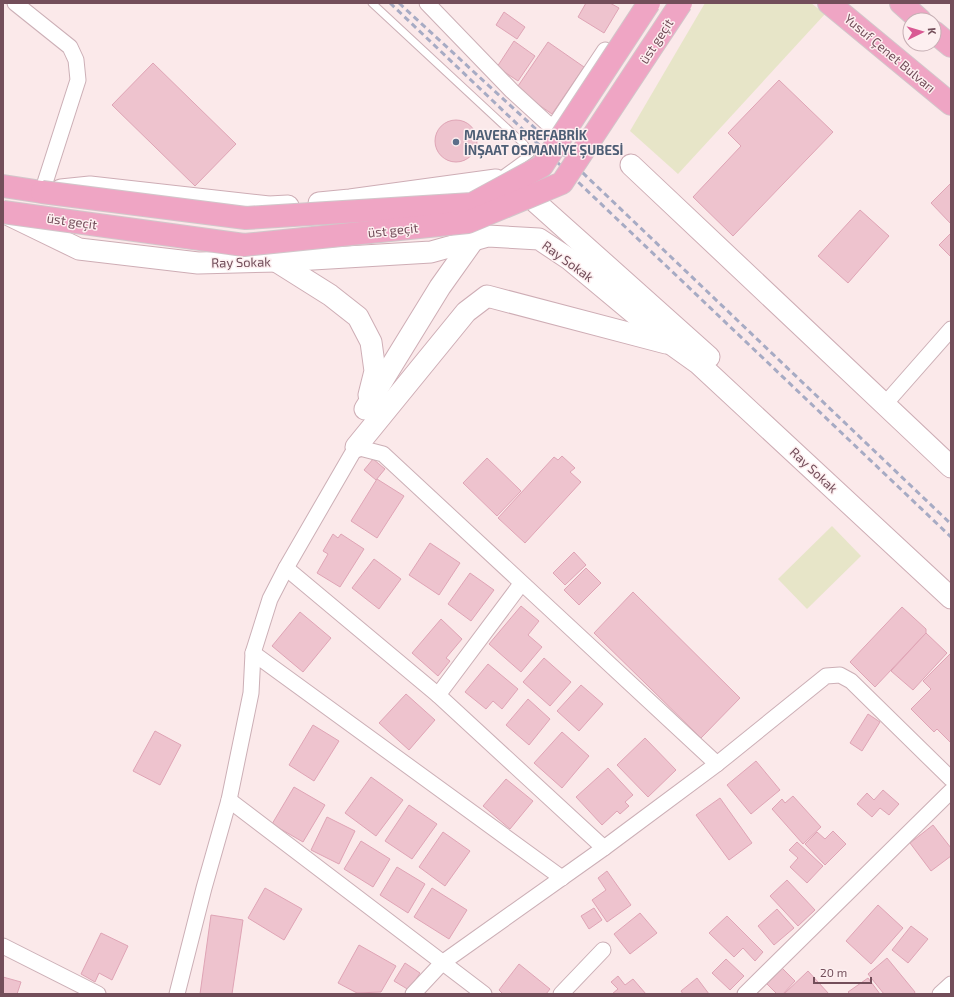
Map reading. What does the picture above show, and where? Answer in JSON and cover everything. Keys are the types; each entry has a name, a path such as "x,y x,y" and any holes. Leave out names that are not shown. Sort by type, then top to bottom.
{"highway":[{"path":"3,186 246,218 472,204 542,166 650,3"},
{"name":"üst geçit","path":"3,212 244,245 468,222 562,183 681,3"},
{"name":"Yusuf Çenet Bulvarı","path":"829,3 951,104"},
{"path":"901,3 911,12"},
{"path":"942,39 951,46"}],"street":[{"path":"15,3 70,47 76,60 78,80 42,192 90,187 269,207 504,184 532,198 612,269 951,580"},
{"path":"427,3 443,8 512,91 547,123 555,125 636,3"},
{"path":"631,165 886,404 951,467"},
{"path":"366,409 440,287 474,240 504,184"},
{"name":"Ray Sokak","path":"3,212 79,249 198,263 276,261 431,252 488,236 539,239 569,259 671,344 699,364 951,598"},
{"path":"276,261 330,295 358,317 371,342 375,371 356,447"},
{"path":"177,994 204,888 230,800 251,693 253,653 270,599 286,568 356,447 466,312 487,296 671,344"},
{"path":"886,404 951,329"},
{"path":"356,447 383,454 521,584 717,764"},
{"path":"286,568 438,695 604,848"},
{"path":"438,695 521,584"},
{"path":"253,653 562,878"},
{"path":"413,994 442,963 604,848 717,764 826,676 840,675 851,681 951,779"},
{"path":"745,994 951,791"},
{"path":"230,800 484,994"},
{"path":"3,946 98,994"},
{"path":"561,994 603,950"},
{"path":"940,994 951,984"}],"lane":[{"path":"372,3 524,144 530,154 504,184"}],"shaded area":[{"path":"705,3 811,3 825,14 678,174 630,131"},
{"path":"832,526 861,556 807,609 778,579"}],"building":[{"path":"586,3 610,3 619,8 604,33 578,17"},
{"path":"504,12 525,27 517,39 496,25"},
{"path":"514,41 535,56 518,81 497,67"},
{"path":"548,42 584,67 552,114 516,89"},
{"path":"153,63 236,144 195,186 112,105"},
{"path":"779,80 833,132 733,236 693,197 741,146 728,133"},
{"name":"MAVERA PREFABRİK İNŞAAT OSMANİYE ŞUBESİ","path":"452,120 460,120 468,123 474,129 477,141 474,153 468,159 460,162 452,162 444,159 438,153 435,145 435,137 438,129 444,123"},
{"path":"951,183 951,224 931,203"},
{"path":"860,210 889,236 848,283 818,256"},
{"path":"951,233 951,257 939,245"},
{"path":"562,456 575,468 570,472 581,482 525,543 498,518 554,457 558,460"},
{"path":"487,458 521,491 497,516 463,483"},
{"path":"373,459 385,469 376,480 364,470"},
{"path":"377,479 404,496 377,538 351,521"},
{"path":"333,534 338,538 341,534 364,549 340,587 317,573 328,554 323,551"},
{"path":"430,543 460,563 439,595 409,575"},
{"path":"574,552 586,565 565,585 553,573"},
{"path":"374,559 401,579 379,609 352,588"},
{"path":"586,568 601,583 579,605 564,590"},
{"path":"470,573 494,590 471,621 448,604"},
{"path":"633,592 740,698 701,738 594,633"},
{"path":"521,606 539,621 528,635 542,647 521,672 489,644"},
{"path":"902,607 926,629 926,633 875,687 850,662"},
{"path":"300,612 331,638 303,672 272,646"},
{"path":"441,619 462,639 446,658 450,661 438,676 412,653"},
{"path":"926,633 947,653 913,690 891,671"},
{"path":"951,653 951,743 937,729 934,732 911,709 931,689 923,681"},
{"path":"544,658 571,682 550,706 523,682"},
{"path":"488,664 518,689 502,709 493,701 486,709 465,692"},
{"path":"581,685 603,704 579,731 557,711"},
{"path":"406,694 435,720 409,750 379,723"},
{"path":"528,699 550,719 529,745 506,725"},
{"path":"868,714 880,722 862,751 850,743"},
{"path":"313,725 339,741 314,781 289,765"},
{"path":"155,731 181,745 160,785 133,771"},
{"path":"562,732 589,756 562,788 534,763"},
{"path":"645,738 676,770 648,797 617,765"},
{"path":"756,761 780,790 751,814 727,785"},
{"path":"608,768 633,795 625,802 629,806 620,814 617,811 602,825 576,797"},
{"path":"371,777 403,800 376,836 345,813"},
{"path":"506,779 533,801 510,829 483,806"},
{"path":"294,787 325,805 303,842 272,824"},
{"path":"883,790 899,804 889,815 880,808 872,817 857,804 867,793 874,800"},
{"path":"793,796 821,827 803,844 772,809 782,799 785,803"},
{"path":"720,798 752,843 729,860 696,815"},
{"path":"409,805 437,824 412,859 385,841"},
{"path":"327,817 355,831 339,864 311,850"},
{"path":"933,825 951,848 951,856 931,871 910,843"},
{"path":"833,831 846,844 825,865 805,844 817,832 825,839"},
{"path":"443,832 470,851 445,886 419,867"},
{"path":"361,841 390,859 373,887 344,869"},
{"path":"797,842 823,866 807,883 790,867 798,858 789,850"},
{"path":"397,867 425,884 408,913 380,895"},
{"path":"607,871 631,905 607,922 592,900 606,890 598,878"},
{"path":"787,880 815,910 798,926 770,896"},
{"path":"265,888 302,909 284,940 248,918"},
{"path":"432,888 467,910 449,939 414,917"},
{"path":"878,905 903,928 871,964 846,941"},
{"path":"594,908 602,920 589,929 581,916"},
{"path":"777,909 794,928 774,945 758,926"},
{"path":"640,913 657,933 630,954 614,934"},
{"path":"211,915 243,920 232,994 200,994"},
{"path":"727,916 763,952 755,961 743,948 734,957 709,933"},
{"path":"911,926 928,939 908,963 892,950"},
{"path":"101,933 128,946 112,980 99,973 95,982 81,974"},
{"path":"359,945 396,966 381,992 357,993 338,983"},
{"path":"887,958 915,992 914,994 884,994 868,974"},
{"path":"726,959 744,976 730,990 712,973"},
{"path":"405,963 420,973 409,990 394,981"},
{"path":"519,964 550,989 546,994 503,994 499,990"},
{"path":"782,968 795,981 783,994 777,994 767,984"},
{"path":"808,971 829,994 784,994"},
{"path":"618,976 625,985 633,979 646,994 612,994 618,989 611,982"},
{"path":"3,977 21,982 17,994 3,994"},
{"path":"697,978 709,994 683,994 681,991"},
{"path":"868,978 880,994 850,994 848,992"}],"railway":[{"path":"390,3 951,537"},
{"path":"399,3 563,154 951,524"}],"place":[{"name":"MAVERA PREFABRİK İNŞAAT OSMANİYE ŞUBESİ","path":"456,142"}]}
